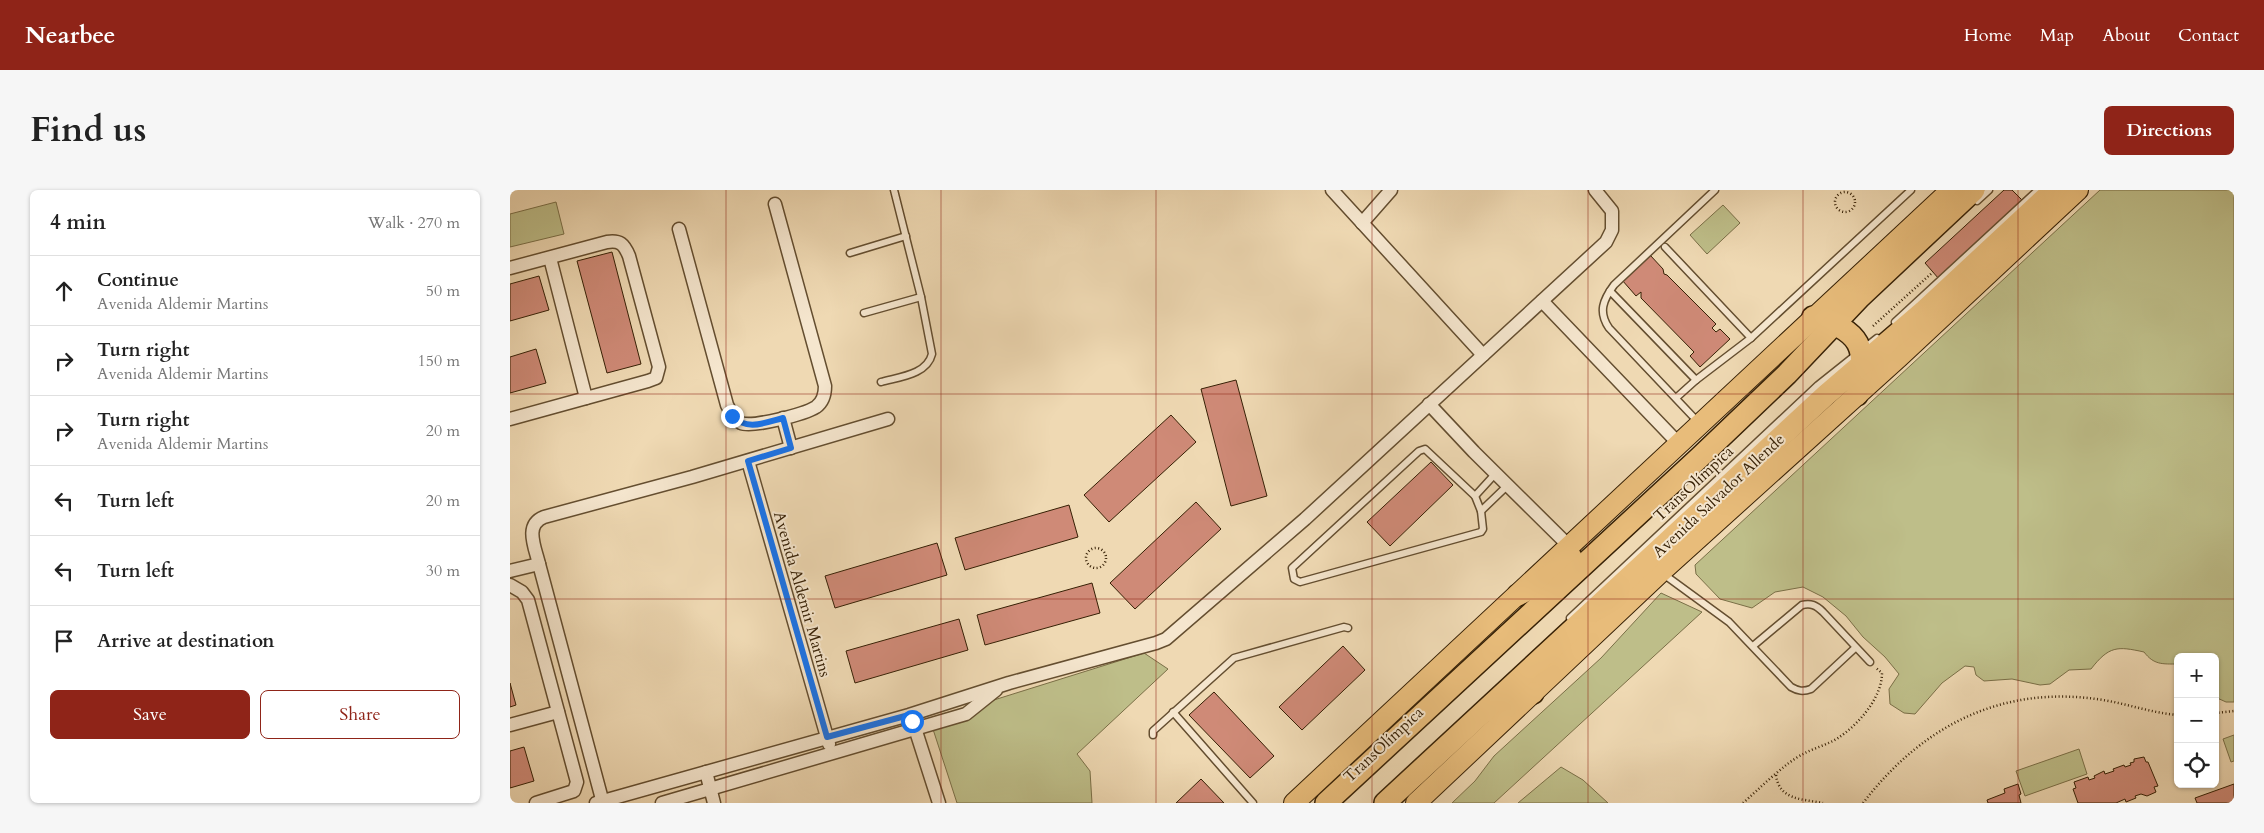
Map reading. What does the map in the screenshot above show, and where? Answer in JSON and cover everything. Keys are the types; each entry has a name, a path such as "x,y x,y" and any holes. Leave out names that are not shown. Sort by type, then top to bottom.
{"highway":[{"name":"Avenida Salvador Allende","path":"1385,803 1861,356 1925,310 2054,190"},
{"path":"1326,803 1699,458 1787,374 1841,327 1972,199"},
{"path":"1813,317 1841,327 1856,340 1861,356 1857,396"},
{"path":"1518,595 1540,583 1685,464 1699,458"},
{"path":"1385,803 1402,795 1509,703 1533,693"}],"main road":[{"path":"1294,803 1951,190"},
{"name":"Avenida Salvador Allende","path":"1416,803 1662,572 1857,396 2078,190"}],"street":[{"path":"1332,190 1483,355"},
{"path":"1362,222 1391,190"},
{"path":"888,419 748,461 537,520 533,525 532,533 539,564 601,802 909,715 1009,683 1156,644 1166,639 1306,519 1606,242 1612,230 1612,211 1595,190"},
{"path":"679,228 727,405 732,416 739,422 747,425 783,418 816,407 824,394 825,386 776,204"},
{"path":"510,268 607,242 617,241 622,243 629,256 659,367 656,378 510,419"},
{"path":"550,258 586,398"},
{"path":"1542,300 1678,444"},
{"path":"1430,404 1569,546"},
{"path":"783,418 791,448"},
{"name":"Avenida Aldemir Martins","path":"748,461 832,753"},
{"path":"510,571 539,564"},
{"path":"510,585 522,592 528,600 577,786 574,791 536,803"},
{"path":"662,803 966,714 1009,683"},
{"path":"510,724 558,712"},
{"path":"909,715 916,729 940,803"},
{"path":"706,772 714,803"}],"lane":[{"path":"881,382 914,373 928,366 931,361 932,348 894,190"},
{"path":"1700,424 1609,328 1604,320 1603,304 1610,291 1715,190"},
{"path":"1676,398 1696,380 1751,338 1911,190"},
{"path":"1972,199 1989,190"},
{"name":"TransOlímpica","path":"1566,621 1818,385 1861,356 2038,190"},
{"path":"850,253 906,236"},
{"path":"1665,247 1751,338"},
{"path":"1610,291 1696,380"},
{"path":"864,313 921,297"},
{"path":"1422,450 1427,450 1474,496 1481,511 1484,523 1484,529 1481,532 1300,582 1292,576 1292,568 1422,450"},
{"path":"1474,496 1496,473"},
{"path":"1481,511 1508,485"},
{"name":"TransOlímpica","path":"1553,603 1670,496"},
{"path":"1662,572 1729,622 1797,691 1811,688 1855,648"},
{"path":"1753,646 1802,605 1809,603 1823,612 1870,662"},
{"path":"1153,736 1153,731 1172,712 1234,658 1348,628"},
{"path":"1172,712 1253,803"}],"path":[{"path":"1842,192 1849,193 1854,197 1854,206 1846,212 1840,211 1835,205 1835,198 1842,192"},
{"path":"1873,326 1933,272"},
{"path":"1100,549 1105,554 1102,566 1092,567 1087,563 1087,554 1091,550 1100,549"},
{"path":"1743,803 1802,754 1839,738 1866,711 1882,682 1882,673 1870,662"},
{"path":"1863,803 1888,772 1927,739 1946,726 1990,708 2018,700 2063,697 2102,700 2158,713 2174,715"},
{"path":"2219,713 2234,711"},
{"path":"1776,775 1780,789 1788,796 1822,803"}],"green space":[{"path":"2100,190 2234,190 2234,702 2226,702 2219,699 2219,653 2174,653 2174,664 2163,664 2155,662 2144,652 2120,649 2103,656 2091,669 2069,670 2050,684 2040,685 2012,679 1984,681 1976,675 1974,667 1965,666 1942,683 1915,714 1904,713 1890,704 1889,689 1899,674 1885,657 1863,637 1846,616 1823,597 1803,587 1775,592 1752,608 1720,599 1696,574 1695,565"},
{"path":"556,202 564,234 510,247 510,214"},
{"path":"1723,205 1740,223 1707,254 1690,235"},
{"path":"1661,593 1702,612 1494,803 1452,803 1475,781 1494,756 1601,658"},
{"path":"1144,653 1168,669 1077,754 1090,771 1092,803 957,803 930,720"},
{"path":"2234,735 2234,761 2231,762 2223,739"},
{"path":"2079,749 2087,774 2025,796 2016,771"},
{"path":"1561,767 1583,780 1608,803 1518,803"}],"building":[{"path":"2004,190 2012,190 2023,201 1939,279 1925,263"},
{"path":"612,252 641,364 607,373 577,261"},
{"path":"1650,255 1663,269 1664,274 1716,324 1712,328 1716,332 1720,329 1730,339 1700,367 1690,356 1694,352 1641,298 1641,292 1636,296 1622,280"},
{"path":"539,276 549,310 510,321 510,284"},
{"path":"536,349 546,383 510,393 510,357"},
{"path":"1236,380 1267,496 1231,506 1201,389"},
{"path":"1171,415 1196,442 1109,522 1084,495"},
{"path":"1431,462 1453,485 1390,546 1367,522"},
{"path":"1196,502 1221,529 1135,609 1110,583"},
{"path":"1069,505 1078,537 965,570 955,538"},
{"path":"937,543 947,575 835,608 825,576"},
{"path":"1092,583 1100,613 985,645 977,615"},
{"path":"959,619 968,650 855,683 846,651"},
{"path":"1343,646 1365,670 1302,730 1279,707"},
{"path":"510,683 516,705 510,707"},
{"path":"1214,692 1274,756 1250,778 1189,715"},
{"path":"524,747 534,781 510,788 510,751"},
{"path":"2144,757 2158,786 2154,787 2156,792 2147,796 2141,794 2135,796 2136,798 2126,802 2125,799 2116,803 2078,803 2073,789 2076,788 2074,782 2088,777 2089,780 2095,778 2094,776 2104,771 2105,774 2114,771 2113,769 2124,765 2125,767 2131,765 2130,763 2134,762 2134,759"},
{"path":"1201,779 1224,803 1176,803"},
{"path":"2018,784 2021,803 1988,803 1987,800 2005,793 2004,789"},
{"path":"2234,784 2234,803 2197,803 2195,798"}],"route":[{"path":"732,416 739,422 747,425 756,425 783,418 791,448 748,461 827,737 909,715 912,721"}]}
